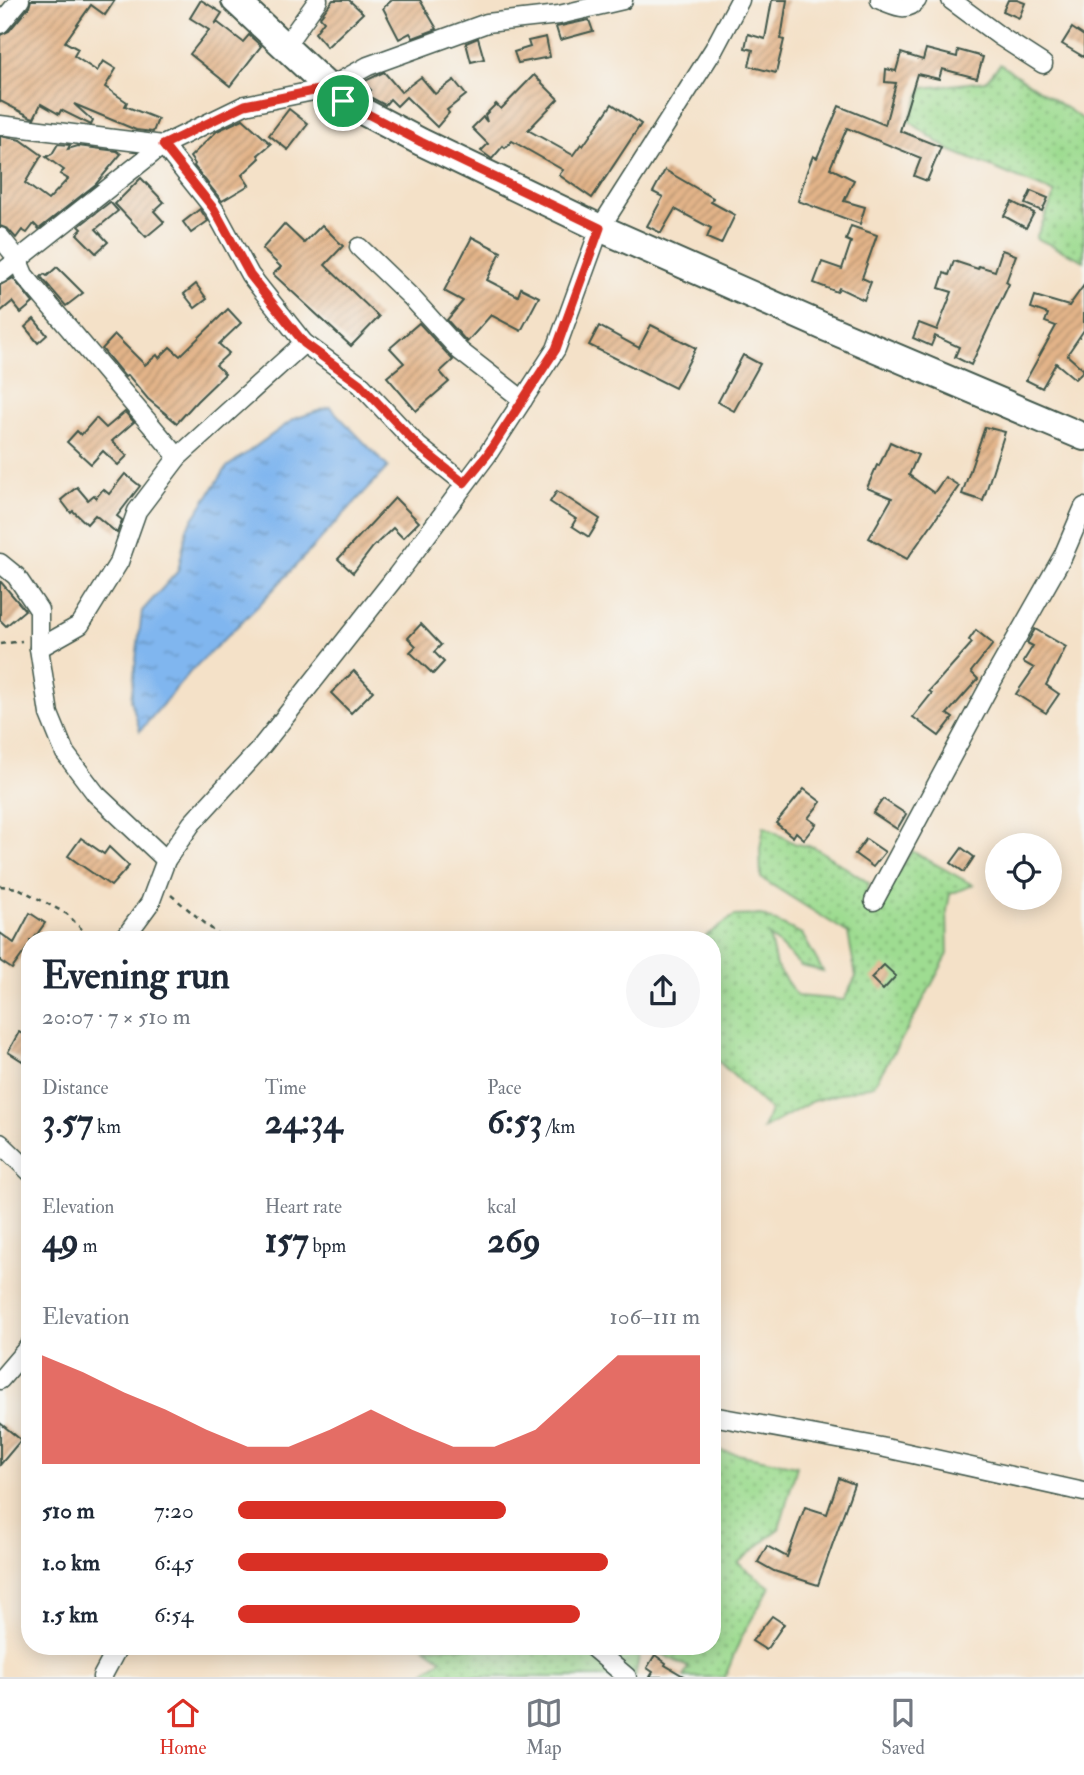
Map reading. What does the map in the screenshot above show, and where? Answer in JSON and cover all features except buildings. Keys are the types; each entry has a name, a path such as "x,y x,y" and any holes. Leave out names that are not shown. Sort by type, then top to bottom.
{"main road":[{"path":"234,0 343,101 421,142 600,228 1084,437"}],"street":[{"path":"0,24 20,0"},
{"path":"285,46 318,0"},
{"path":"0,274 163,145 245,105 328,88 368,66 487,23 559,15 623,0"},
{"path":"130,931 150,903 166,860 192,823 258,751 397,575 487,455 556,349 600,228 714,49 740,0"},
{"path":"880,0 902,8 913,5 917,0"},
{"path":"951,0 1043,64"},
{"path":"0,125 163,145 214,209 250,275 304,343 360,384 418,446 464,483"},
{"path":"0,237 17,258 24,275 178,457"},
{"path":"359,247 412,298 460,351 523,400"},
{"path":"39,643 80,625 119,562 137,512 178,457 304,343"},
{"path":"874,901 991,683 1063,556 1084,507"},
{"path":"0,563 16,576 39,610 39,643 49,714 65,753 96,793 166,860"},
{"path":"0,1143 21,1163"},
{"path":"0,1380 21,1356"},
{"path":"721,1418 881,1447 1084,1492"},
{"path":"102,1677 114,1655"},
{"path":"601,1655 627,1677"}],"path":[{"path":"0,644 39,643"},
{"path":"0,886 18,888 67,914 83,931"},
{"path":"156,886 173,896 214,931"}],"green space":[{"path":"1000,64 1084,120 1084,261 1036,238 1055,193 949,150 909,121 923,88 986,81"},
{"path":"764,826 796,844 814,847 869,883 865,899 877,905 912,851 973,885 950,894 947,910 948,954 874,1085 813,1101 763,1129 770,1110 721,1064 721,931 713,931 734,916 761,915 802,934 823,971 801,966 769,935 776,966 797,996 844,1000 856,977 848,933 761,878 760,849"},
{"path":"721,1451 797,1466 779,1529 738,1563 770,1587 741,1638 725,1677 684,1677 688,1667 664,1655 721,1655"},
{"path":"436,1655 639,1655 635,1677 418,1677 442,1659"}],"water":[{"path":"330,407 388,467 259,605 190,672 140,731 131,700 142,611 178,571 187,528 227,467 294,419"}],"route":[{"path":"328,88 343,101 421,142 600,228 556,349 487,455 464,483 418,446 360,384 304,343 250,275 214,209 163,145 245,105 328,88"}]}
